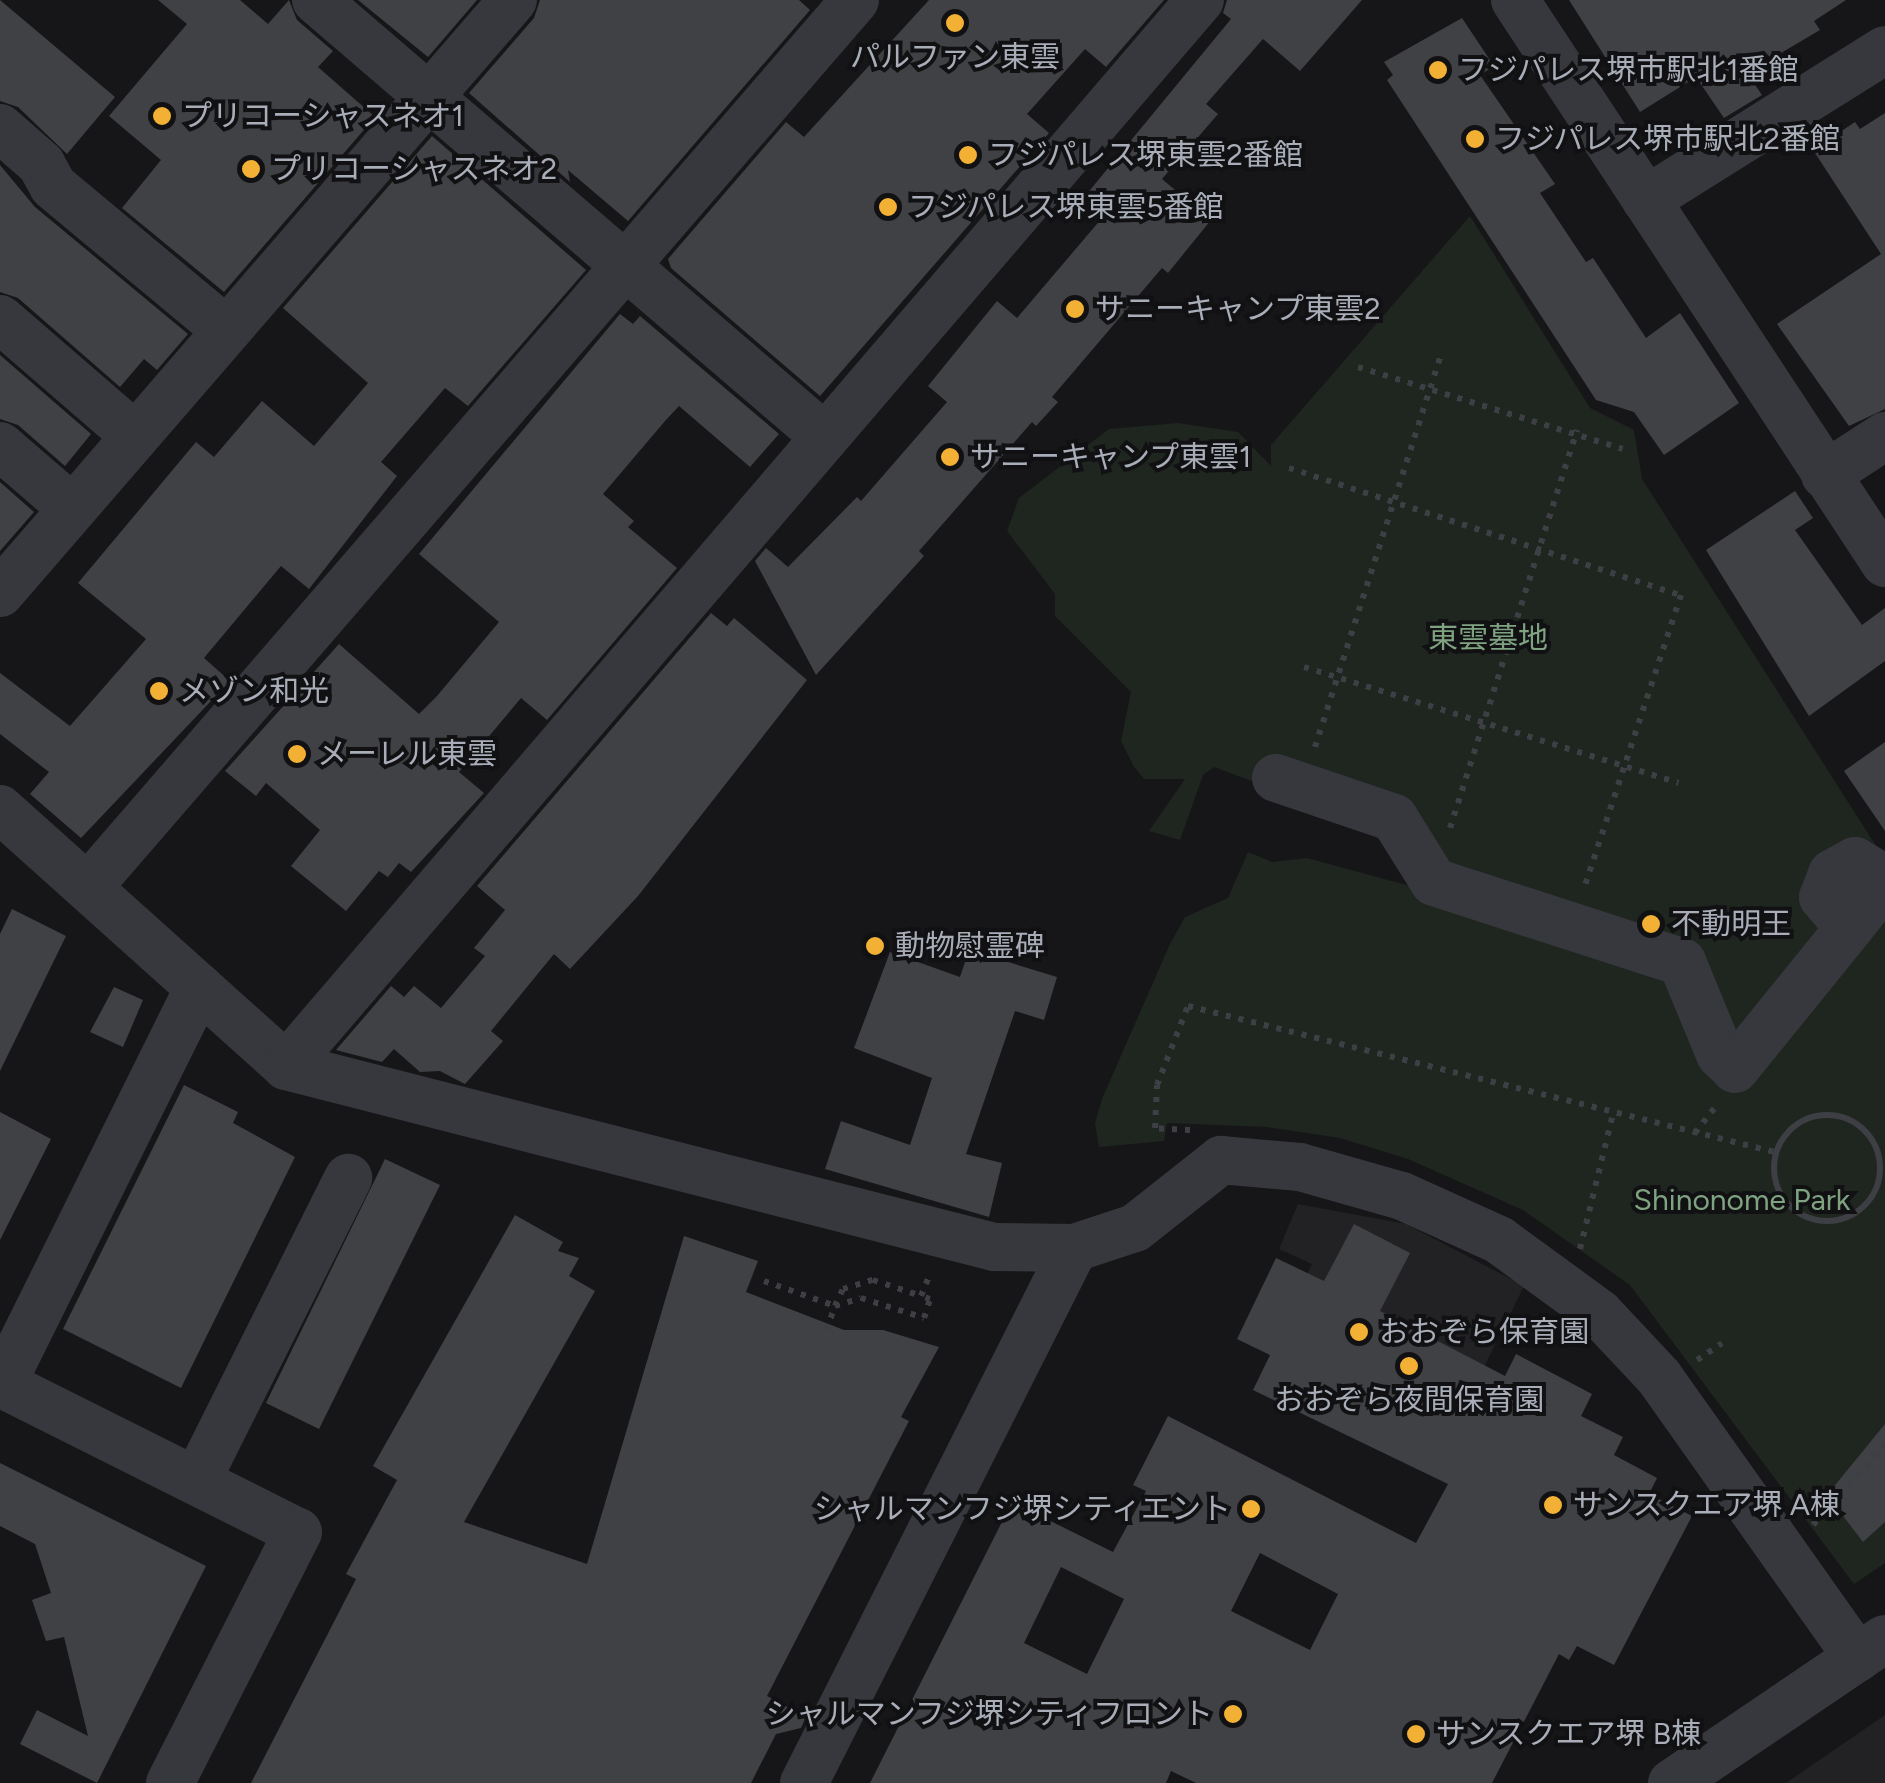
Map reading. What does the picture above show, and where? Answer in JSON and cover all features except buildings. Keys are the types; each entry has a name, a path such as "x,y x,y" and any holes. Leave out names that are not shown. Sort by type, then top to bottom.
{"street":[{"path":"316,0 825,438"},
{"path":"0,593 513,0"},
{"path":"88,886 855,0"},
{"path":"286,1066 1200,0"},
{"path":"1514,0 1885,563"},
{"path":"1646,200 1885,50"},
{"path":"0,128 40,164 53,186 227,331"},
{"path":"0,318 135,436"},
{"path":"1825,475 1885,436"},
{"path":"0,446 72,509"},
{"path":"1289,782 1394,818 1434,882 1682,962 1720,1054 1735,1069 1849,928 1823,897 1832,874 1855,861 1885,881"},
{"path":"0,809 286,1066 994,1246 1074,1248 1134,1228 1221,1160 1300,1167 1402,1196 1499,1240 1598,1313 1659,1377 1871,1648 1672,1783"},
{"path":"170,1783 298,1532 1,1383 199,987"},
{"path":"197,1480 348,1178"},
{"path":"804,1783 1074,1248"}],"path":[{"path":"1289,782 1337,678 1440,358"},
{"path":"1358,367 1622,449"},
{"path":"1434,882 1576,432"},
{"path":"1289,468 1681,595 1572,925"},
{"path":"1304,667 1678,783"},
{"path":"1155,1128 1157,1085 1188,1006 1775,1152"},
{"path":"1578,1257 1613,1114"},
{"path":"1820,1114 1850,1118 1873,1138 1882,1181 1873,1197 1850,1218 1819,1222 1791,1208 1775,1183 1775,1152 1792,1126 1820,1114"},
{"path":"826,1330 843,1289 873,1280 921,1296"},
{"path":"764,1281 835,1306 861,1298 924,1318"},
{"path":"1688,1367 1722,1343"},
{"path":"1808,1530 1885,1444"}],"shaded area":[{"path":"1298,1204 1406,1224 1524,1286 1449,1438 1271,1347 1312,1264 1279,1249"},
{"path":"1885,1715 1885,1783 1786,1783"}],"green space":[{"path":"1470,216 1590,408 1634,430 1642,479 1878,849 1885,915 1885,1563 1854,1584 1630,1285 1523,1210 1408,1159 1340,1138 1266,1127 1167,1123 1164,1141 1099,1147 1095,1123 1102,1099 1170,944 1185,917 1228,898 1248,852 1272,862 1307,858 1410,886 1382,829 1214,767 1203,775 1180,840 1149,831 1185,779 1144,779 1134,767 1121,741 1131,692 1055,616 1055,594 1007,531 1019,498 1109,429 1178,423 1238,432 1271,466 1271,445"}],"place":[{"name":"パルファン東雲","path":"955,23"},
{"name":"フジパレス堺市駅北1番館","path":"1438,70"},
{"name":"プリコーシャスネオ1","path":"162,116"},
{"name":"フジパレス堺市駅北2番館","path":"1475,139"},
{"name":"フジパレス堺東雲2番館","path":"968,155"},
{"name":"プリコーシャスネオ2","path":"251,169"},
{"name":"フジパレス堺東雲5番館","path":"888,207"},
{"name":"サニーキャンプ東雲2","path":"1075,309"},
{"name":"サニーキャンプ東雲1","path":"950,457"},
{"name":"メゾン和光","path":"159,691"},
{"name":"メーレル東雲","path":"297,754"},
{"name":"不動明王","path":"1651,924"},
{"name":"動物慰霊碑","path":"875,946"},
{"name":"おおぞら保育園","path":"1359,1332"},
{"name":"おおぞら夜間保育園","path":"1409,1366"},
{"name":"サンスクエア堺 A棟","path":"1553,1505"},
{"name":"シャルマンフジ堺シティエント","path":"1251,1509"},
{"name":"シャルマンフジ堺シティフロント","path":"1233,1714"},
{"name":"サンスクエア堺 B棟","path":"1416,1734"}],"park label":[{"name":"東雲墓地","path":"1488,638"},
{"name":"Shinonome Park","path":"1742,1200"}]}
